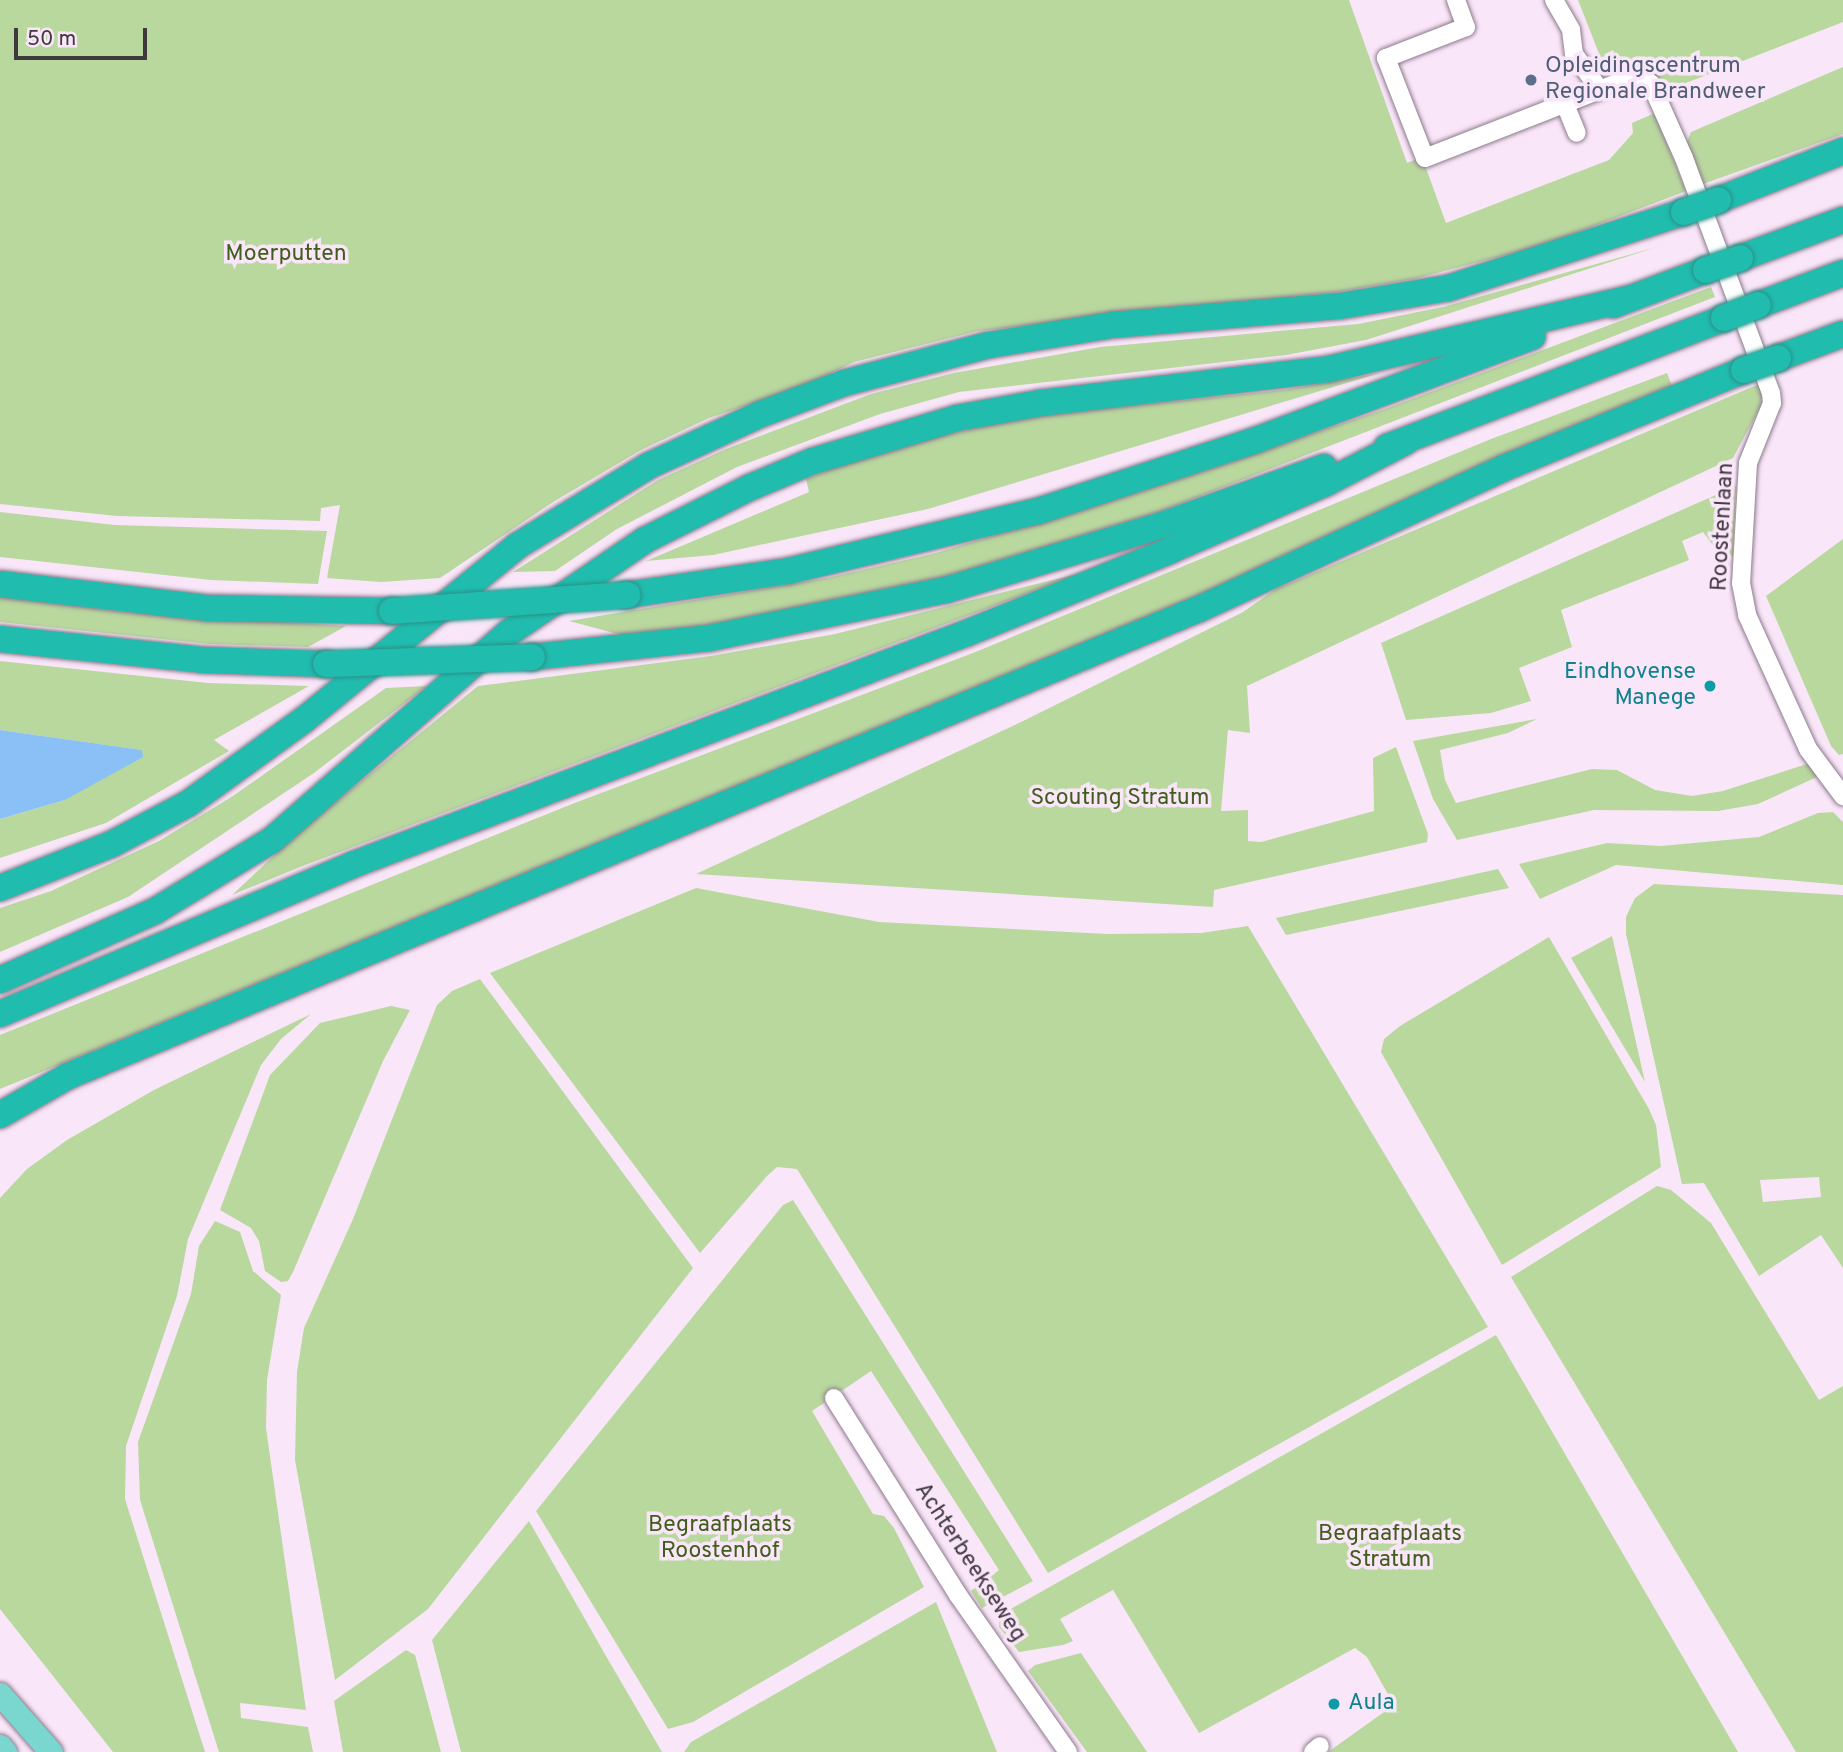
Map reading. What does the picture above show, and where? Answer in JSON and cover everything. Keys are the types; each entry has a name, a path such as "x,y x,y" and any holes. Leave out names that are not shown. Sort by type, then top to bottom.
{"highway":[{"path":"0,888 112,845 189,803 305,719 517,546 648,466 761,414 844,383 989,345 1112,325 1340,306 1427,293 1549,259 1718,200 1843,151"},
{"path":"0,584 207,608 392,611 627,595 800,568 1038,511 1256,440 1843,220"},
{"path":"0,639 202,660 326,664 532,657 710,638 946,590 1127,536 1405,442 1843,273"},
{"path":"0,980 155,911 272,840 510,632 645,540 751,487 813,461 957,418 1040,403 1329,369 1628,299"},
{"path":"0,1115 68,1076 1162,624 1504,468 1744,370 1843,334"},
{"path":"0,1014 352,865 954,638 1171,550 1325,483 1405,442"}],"main road":[{"path":"0,1694 51,1752"},
{"path":"0,1746 5,1752"}],"street":[{"path":"1456,0 1466,27 1386,58 1425,158 1600,90 1574,54 1571,30 1554,0"},
{"name":"Roostenlaan","path":"1600,90 1643,77 1651,85 1673,131 1771,393 1772,403 1748,463 1741,583 1747,615 1808,749 1836,774 1843,796"},
{"path":"1566,104 1577,133"},
{"name":"Achterbeekseweg","path":"834,1398 958,1595 1068,1752"}],"green space":[{"name":"Moerputten","path":"0,0 1349,0 1407,163 1422,157 1446,223 1609,160 1633,133 1632,123 1655,113 1686,191 1544,245 1414,279 1337,292 978,331 854,362 800,388 709,418 641,450 553,502 440,578 381,582 327,578 340,505 321,508 320,521 117,516 0,504"},
{"path":"1578,0 1843,0 1843,22 1660,93 1643,62 1607,74"},
{"path":"1843,67 1843,134 1703,184 1686,144 1691,132"},
{"path":"1657,247 1366,340 1286,355 959,392 880,414 737,467 617,529 555,571 513,572 658,480 726,449 871,394 954,373 1100,347 1358,324 1443,307"},
{"path":"1711,287 1715,297 1159,512 945,577 710,625 629,637 569,621 827,578 936,553 1153,487 1385,409"},
{"path":"1380,373 928,509 713,555 646,561 809,492 806,479 888,446 1040,415 1283,390"},
{"path":"1667,373 1673,388 1193,600 0,1089 0,1035 572,804 973,653 1491,439"},
{"name":"Scouting Stratum","path":"1764,382 1761,406 1733,458 1247,686 1250,733 1228,730 1221,811 1248,810 1248,841 1261,842 1374,811 1373,758 1396,747 1428,834 1427,842 1214,890 1213,907 696,874 1021,722 1243,612 1276,589"},
{"path":"1736,486 1733,557 1715,548 1703,532 1682,541 1689,560 1561,610 1572,647 1519,668 1531,701 1491,713 1406,720 1381,643"},
{"path":"0,512 115,525 327,531 318,584 211,580 0,557"},
{"path":"1843,539 1843,754 1839,755 1831,746 1766,596"},
{"path":"1081,573 232,895 299,832 478,686 711,656 835,634"},
{"path":"0,596 123,612 346,626 308,647 209,644 0,622"},
{"path":"0,661 208,683 309,686 214,740 229,751 106,823 0,858 0,819 65,800 141,750 0,730"},
{"path":"427,686 314,773 128,897 0,952 0,908 51,891 159,841 233,796 386,688"},
{"path":"1537,719 1508,733 1440,750 1445,780 1456,803 1592,769 1617,770 1655,790 1692,796 1723,791 1813,762 1817,777 1758,804 1718,811 1594,810 1457,840 1433,799 1413,741"},
{"path":"1833,812 1843,822 1843,885 1616,865 1540,899 1519,864 1607,843 1661,846 1759,837 1818,813"},
{"path":"1498,869 1509,888 1286,935 1276,918"},
{"path":"1654,884 1843,895 1843,1268 1821,1235 1759,1276 1704,1183 1682,1184 1626,934 1626,917 1635,898","holes":["1819,1177 1821,1197 1763,1202 1760,1180"]},
{"path":"696,888 879,922 1107,934 1201,933 1248,926 1488,1327 1048,1573 797,1169 777,1167 700,1253 490,973"},
{"path":"1612,936 1645,1082 1571,958"},
{"path":"1549,937 1649,1109 1656,1125 1661,1167 1502,1265 1381,1052 1384,1039 1400,1026"},
{"path":"480,979 693,1268 428,1609 335,1680 295,1460 297,1372 304,1328 353,1219 437,1005 452,991"},
{"path":"391,1006 410,1010 383,1061 293,1272 288,1281 281,1282 265,1271 259,1241 251,1228 220,1210 270,1075 320,1023"},
{"path":"311,1014 281,1039 261,1065 188,1239 177,1296 126,1446 125,1499 205,1752 113,1752 0,1609 0,1198 27,1169 67,1140 154,1090"},
{"path":"1657,1186 1671,1190 1711,1223 1819,1400 1843,1386 1843,1752 1796,1752 1511,1277"},
{"name":"Begraafplaats Roostenhof","path":"793,1200 1033,1581 982,1608 971,1591 999,1570 871,1371 812,1411 873,1514 884,1516 894,1528 924,1587 693,1722 668,1729 536,1511 783,1205"},
{"path":"215,1221 240,1232 253,1271 281,1295 267,1380 266,1428 306,1710 240,1703 241,1718 308,1727 313,1752 219,1752 140,1500 138,1442 191,1294 199,1246"},
{"name":"Begraafplaats Stratum","path":"1496,1335 1738,1752 1328,1752 1394,1705 1367,1657 1355,1648 1199,1733 1113,1590 1060,1619 1073,1641 1063,1645 1019,1652 999,1627 1000,1615"},
{"path":"529,1521 662,1752 461,1752 432,1640"},
{"path":"936,1602 997,1752 684,1752 691,1742"},
{"path":"406,1650 415,1655 441,1752 343,1752 334,1701"},
{"path":"1081,1653 1147,1752 1087,1752 1028,1671 1035,1665"}],"water":[{"path":"0,730 142,750 143,757 65,800 0,819"}],"place":[{"name":"Opleidingscentrum Regionale Brandweer","path":"1531,80"},
{"name":"Eindhovense Manege","path":"1710,686"},
{"name":"Aula","path":"1334,1704"}]}
